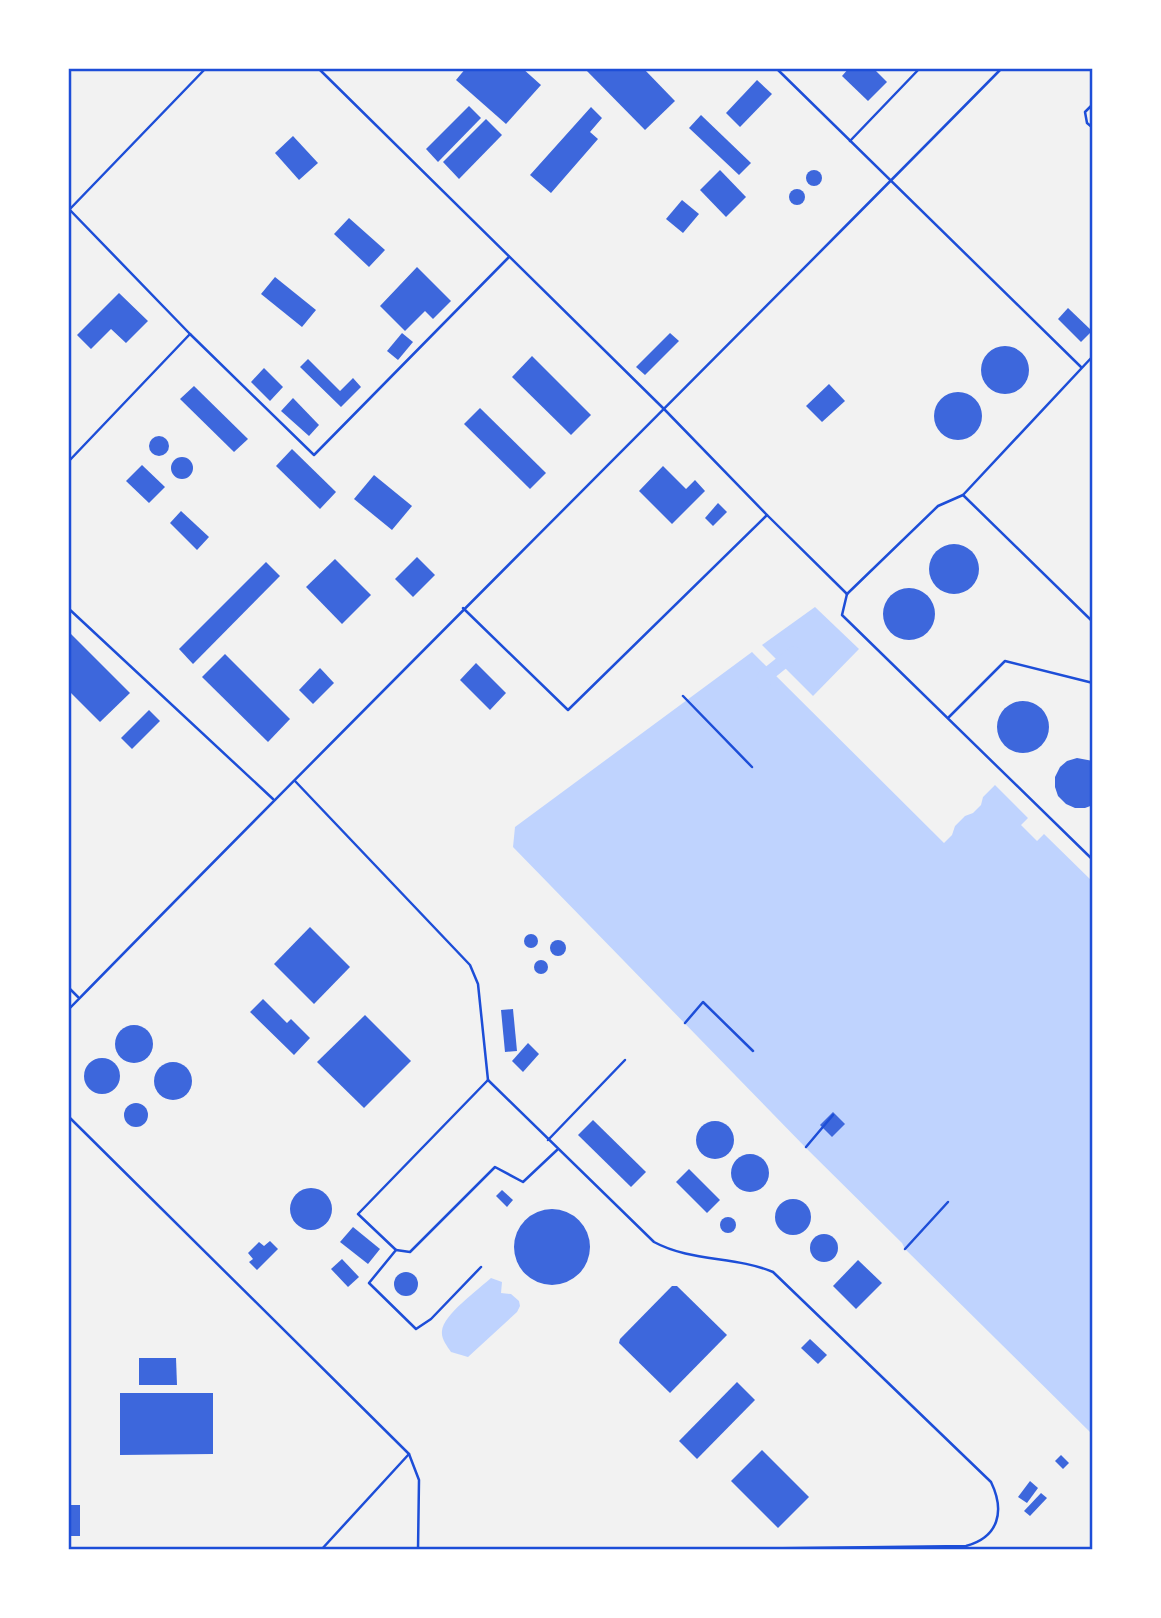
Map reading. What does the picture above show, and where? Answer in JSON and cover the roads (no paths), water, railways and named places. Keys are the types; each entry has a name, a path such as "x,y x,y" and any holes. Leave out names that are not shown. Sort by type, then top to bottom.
{"lane":[{"path":"206,68 69,209 190,334 314,455 509,257"},
{"path":"318,68 665,410 847,594"},
{"path":"776,68 1081,367"},
{"path":"850,141 920,68"},
{"path":"68,1010 463,608 665,410 1002,68"},
{"path":"1093,103 1085,112 1087,123 1093,128"},
{"path":"68,463 190,334"},
{"path":"1093,356 963,495 938,506 847,594 842,615 1093,860"},
{"path":"963,495 1093,622"},
{"path":"463,608 568,709 767,515"},
{"path":"68,608 273,800"},
{"path":"949,717 1005,661 1093,683"},
{"path":"295,781 470,965 478,984 488,1080 654,1242 672,1252 754,1264 773,1272 991,1482 997,1494 997,1520 984,1539 966,1546 650,1550"},
{"path":"68,987 79,998"},
{"path":"548,1140 625,1060"},
{"path":"488,1080 358,1214 396,1250 410,1252 495,1167 523,1182 557,1149"},
{"path":"68,1116 409,1454 419,1480 418,1550"},
{"path":"396,1250 369,1283 416,1329 431,1319 481,1267"},
{"path":"321,1550 409,1454"}],"water":[{"path":"815,607 859,649 813,696 762,645"},
{"path":"752,652 944,843 952,835 955,826 981,805 983,797 995,785 1028,818 1021,825 1037,841 1044,834 1093,882 1093,1435 905,1249 513,847 515,827"},
{"path":"491,1278 502,1282 501,1293 511,1294 519,1301 517,1312 468,1357 451,1352 442,1337 444,1325 470,1295"}],"waterway":[{"path":"764,684 763,678 794,653"}]}
